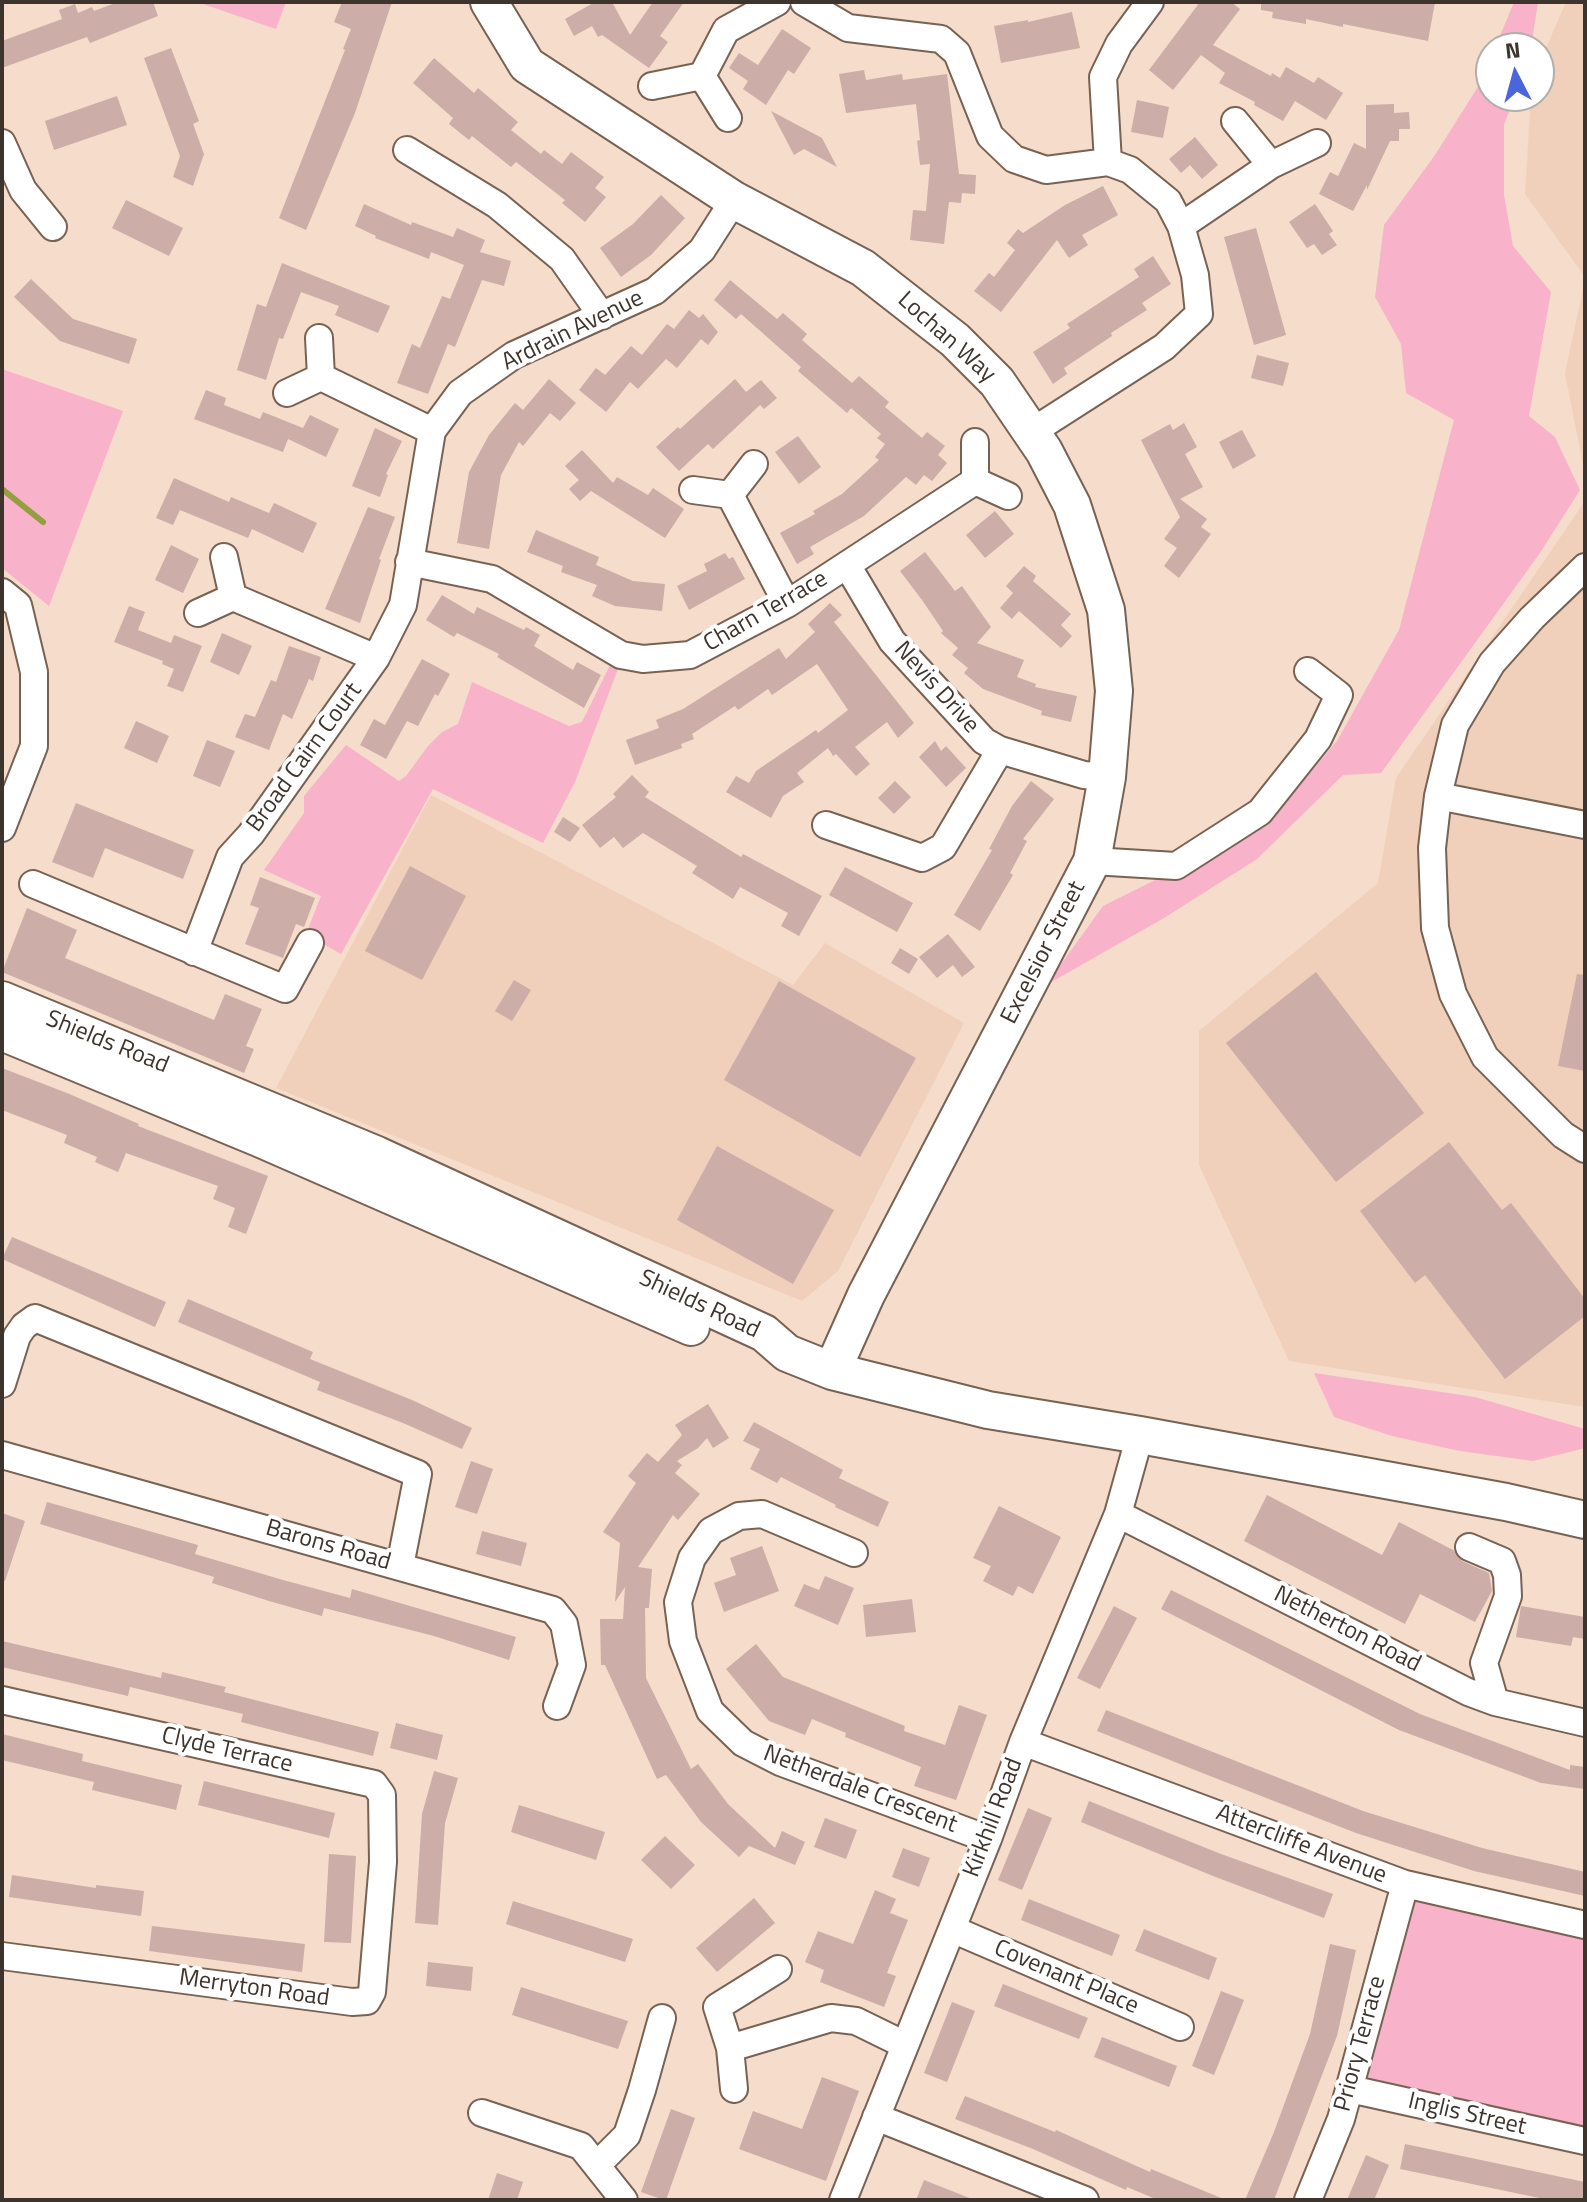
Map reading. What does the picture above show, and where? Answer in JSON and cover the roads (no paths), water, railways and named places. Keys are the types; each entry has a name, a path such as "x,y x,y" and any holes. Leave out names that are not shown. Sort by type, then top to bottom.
{"main road":[{"name":"Lochan Way","path":"489,2 527,65 734,200 863,268 955,340 997,382 1033,431 1072,505 1106,610 1114,691 1107,777 1092,861"},
{"name":"Excelsior Street","path":"832,1371 866,1295 1092,861"},
{"name":"Shields Road","path":"2,1000 377,1155 764,1333 787,1353"},
{"name":"Shields Road","path":"2,1032 259,1138 756,1355 787,1353"},
{"path":"787,1353 832,1371 988,1410 1506,1502 1585,1520"}],"street":[{"path":"702,76 726,30 777,2"},
{"path":"804,2 848,28 941,39 957,53 990,136 1014,159 1046,170 1108,162 1130,170 1168,201 1181,226 1195,275 1199,314 1164,347 1033,431"},
{"path":"1108,162 1103,77 1119,44 1150,2"},
{"path":"652,86 702,76"},
{"path":"702,76 728,118"},
{"path":"1235,121 1271,165"},
{"path":"2,143 23,190 53,227"},
{"path":"1181,226 1271,165 1317,143"},
{"path":"407,150 497,205 562,259 602,316"},
{"name":"Ardrain Avenue","path":"409,562 432,431 460,393 514,355 655,291 702,250 734,200"},
{"path":"319,338 321,377"},
{"path":"321,377 432,431"},
{"path":"287,393 321,377"},
{"path":"975,442 975,481 1008,496"},
{"path":"730,495 754,464"},
{"name":"Charn Terrace","path":"409,562 492,579 621,655 643,659 690,655 787,604 975,481"},
{"path":"693,490 730,495"},
{"path":"730,495 787,604"},
{"path":"224,557 233,597"},
{"name":"Broad Cairn Court","path":"194,952 230,857 251,834 376,658 403,605 409,562"},
{"name":"Nevis Drive","path":"847,565 892,641 984,741 1000,750 1084,775 1107,777"},
{"path":"1585,567 1532,618 1492,663 1455,725 1438,796 1432,848 1435,928 1453,994 1485,1057 1563,1135 1585,1149"},
{"path":"2,592 18,605 34,672 34,746 2,828"},
{"path":"198,613 233,597 376,658"},
{"name":"Excelsior Street","path":"1092,861 1176,866 1260,812 1318,739 1339,695 1308,671"},
{"path":"826,825 922,858 943,847 1000,750"},
{"path":"1438,796 1585,825"},
{"path":"33,884 285,989 310,943"},
{"path":"2,1384 17,1336 35,1318 418,1474 400,1566"},
{"name":"Kirkhill Road","path":"843,2200 988,1839 1023,1742 1118,1514 1140,1435"},
{"name":"Barons Road","path":"2,1455 553,1610 564,1624 572,1665 557,1706"},
{"name":"Netherdale Crescent","path":"854,1553 762,1514 739,1516 711,1531 692,1558 678,1602 683,1641 710,1711 743,1743 780,1762 988,1839"},
{"name":"Netherton Road","path":"1118,1514 1454,1685 1495,1702 1585,1723"},
{"path":"1469,1547 1502,1561 1507,1575 1508,1596 1484,1663 1495,1702"},
{"name":"Clyde Terrace","path":"2,1700 374,1784 382,1795 383,1862"},
{"name":"Attercliffe Avenue","path":"1023,1742 1405,1884 1585,1925"},
{"name":"Merryton Road","path":"2,1956 352,2002 367,2001 372,1992 383,1862"},
{"name":"Priory Terrace","path":"1308,2200 1350,2089 1405,1884"},
{"name":"Covenant Place","path":"952,1929 1180,2027"},
{"path":"734,2089 730,2048 717,2007 778,1969"},
{"path":"597,2165 627,2135 662,2018"},
{"path":"730,2048 831,2018 856,2021 905,2045"},
{"name":"Inglis Street","path":"1350,2089 1585,2141"},
{"path":"482,2113 581,2146 624,2200"},
{"path":"876,2117 1085,2200"}],"waterway":[{"path":"2,489 43,522"}]}
